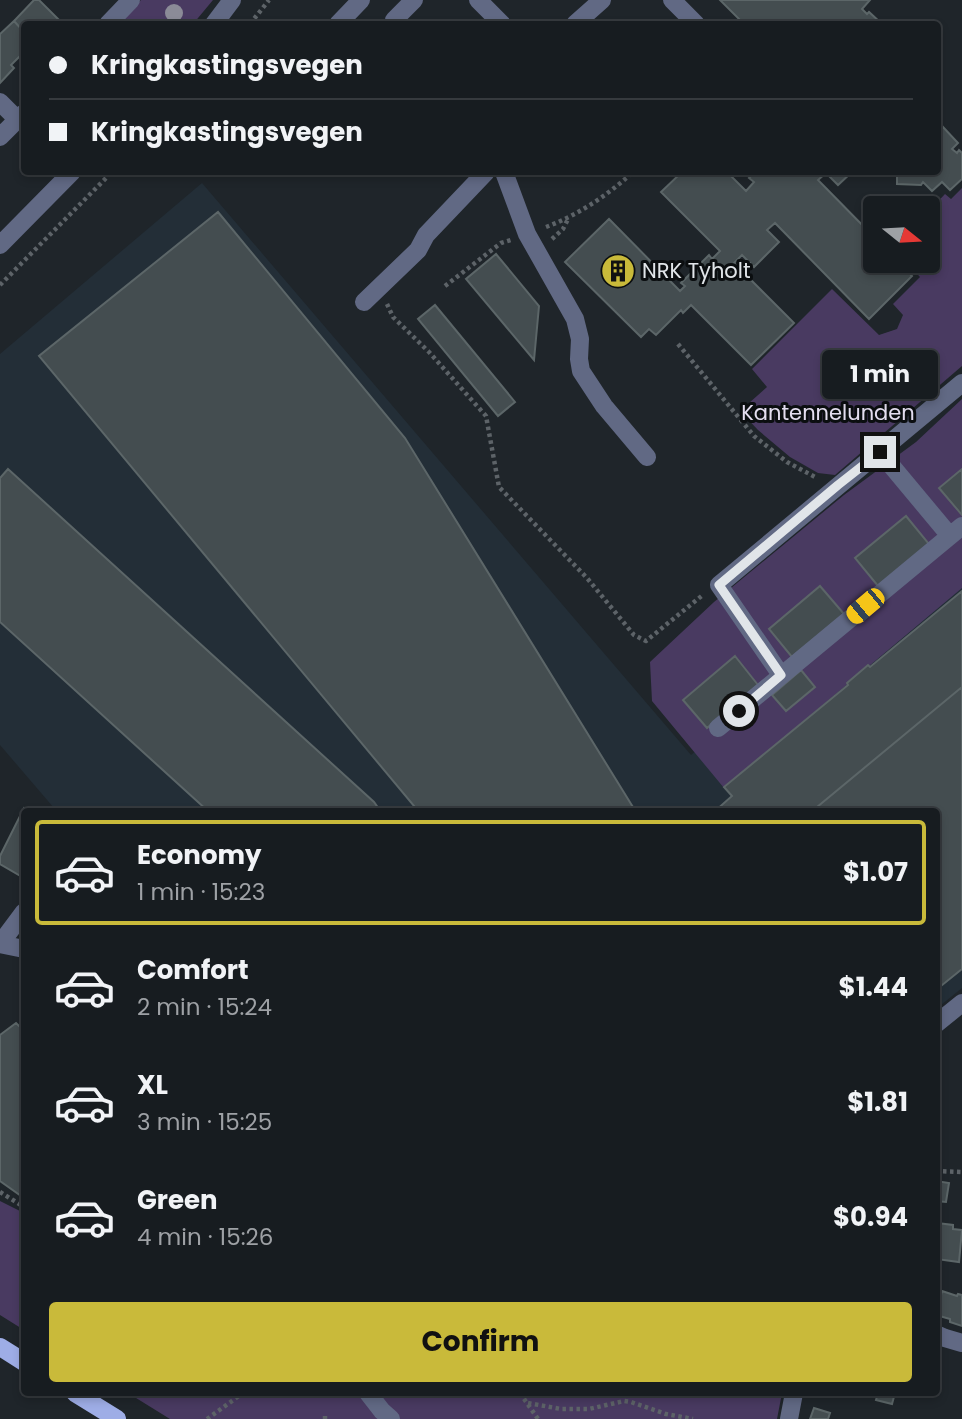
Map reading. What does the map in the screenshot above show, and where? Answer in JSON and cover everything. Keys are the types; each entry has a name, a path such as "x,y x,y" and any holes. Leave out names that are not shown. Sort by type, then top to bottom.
{"main road":[{"path":"0,1347 21,1360"},
{"path":"80,1396 117,1419"}],"street":[{"path":"111,21 131,0"},
{"path":"216,21 232,0"},
{"path":"341,21 361,0"},
{"path":"394,20 414,0"},
{"path":"478,0 499,21"},
{"path":"578,21 601,0"},
{"path":"672,0 693,21"},
{"path":"0,102 21,117 0,137"},
{"path":"0,245 67,175"},
{"path":"364,302 418,250 426,235 482,175"},
{"path":"505,175 527,234 575,319 580,339 581,371 604,406 647,457"},
{"path":"781,675 719,585 962,383"},
{"path":"718,728 956,531 880,452"},
{"path":"21,916 0,944 21,948"},
{"path":"940,1021 962,1003"},
{"path":"940,1336 962,1343"},
{"path":"370,1396 391,1419"},
{"path":"789,1419 793,1396"}],"path":[{"path":"252,21 270,0"},
{"path":"0,285 109,175"},
{"path":"380,287 393,317 429,352 486,416 499,487 587,578 634,635 646,641 710,589 719,585"},
{"path":"678,344 754,436 787,462 822,481 838,485"},
{"path":"940,1171 962,1172"},
{"path":"0,1192 21,1205"},
{"path":"207,1419 239,1396"},
{"path":"522,1396 537,1419"},
{"path":"528,1403 561,1409 589,1409 624,1401 693,1419"}],"shaded area":[{"path":"202,183 691,755 962,526 962,988 940,1006 940,808 54,808 0,745 0,354"}],"green space":[{"path":"141,0 213,0 196,21 120,21"},
{"name":"Kantennelunden","path":"962,188 962,366 835,475 818,473 790,457 740,411 767,387 752,369 832,289 879,335 897,329 903,315 893,304 920,277 916,273 940,273 940,199 945,194 951,199"},
{"path":"962,399 962,588 724,788 652,701 650,662 714,602 844,495 916,442"},
{"path":"0,1201 21,1212 21,1328 0,1315"},
{"path":"133,1396 781,1396 777,1419 170,1419"}],"building":[{"path":"34,0 39,0 58,19 21,21 21,29 14,21"},
{"path":"720,0 870,0 862,9 879,21 741,21"},
{"path":"14,21 21,29 21,55 11,65 14,68 0,83 0,34"},
{"path":"943,127 958,143 952,149 962,153 962,179 950,190 942,182 932,191 923,182 921,185 897,184 897,175 941,175"},
{"name":"NRK Tyholt","path":"679,175 730,175 746,191 754,182 749,178 752,175 824,175 818,180 863,226 863,273 909,273 912,276 869,319 775,223 767,230 779,242 754,267 742,255 734,263 794,323 751,365 691,305 683,313 681,310 656,335 649,329 641,337 565,262 609,219 680,291 685,286 681,283 709,255 712,259 720,251 661,192"},
{"name":"NRK Tyholt","path":"828,175 849,175 838,185"},
{"path":"218,212 405,438 634,808 416,808 39,356"},
{"path":"496,254 539,306 534,360 466,279"},
{"path":"435,305 515,402 498,416 418,319"},
{"path":"8,469 378,808 205,808 0,622 0,478"},
{"path":"962,469 962,515 939,488"},
{"path":"906,516 929,544 878,586 855,558"},
{"path":"820,586 844,614 792,657 769,629"},
{"path":"962,591 962,687 816,808 718,808 732,796 724,787 848,685 847,683 868,665 870,667"},
{"path":"735,656 758,685 707,728 683,700"},
{"path":"801,670 815,687 786,711 772,695"},
{"path":"962,687 962,969 940,987 940,808 816,808"},
{"path":"21,814 21,876 0,864 0,856"},
{"path":"16,1023 21,1028 21,1196 0,1181 0,1035"},
{"path":"940,1182 949,1183 946,1202 940,1201"},
{"path":"940,1223 953,1225 953,1229 962,1230 959,1262 940,1260"},
{"path":"942,1291 962,1295 962,1326 940,1316"},
{"path":"877,1396 894,1396 892,1404 876,1400"},
{"path":"814,1408 830,1413 828,1419 810,1419"}],"place":[{"name":"NRK Tyholt","path":"618,271"}],"route":[{"path":"739,711 781,675 719,585 880,452"}]}
